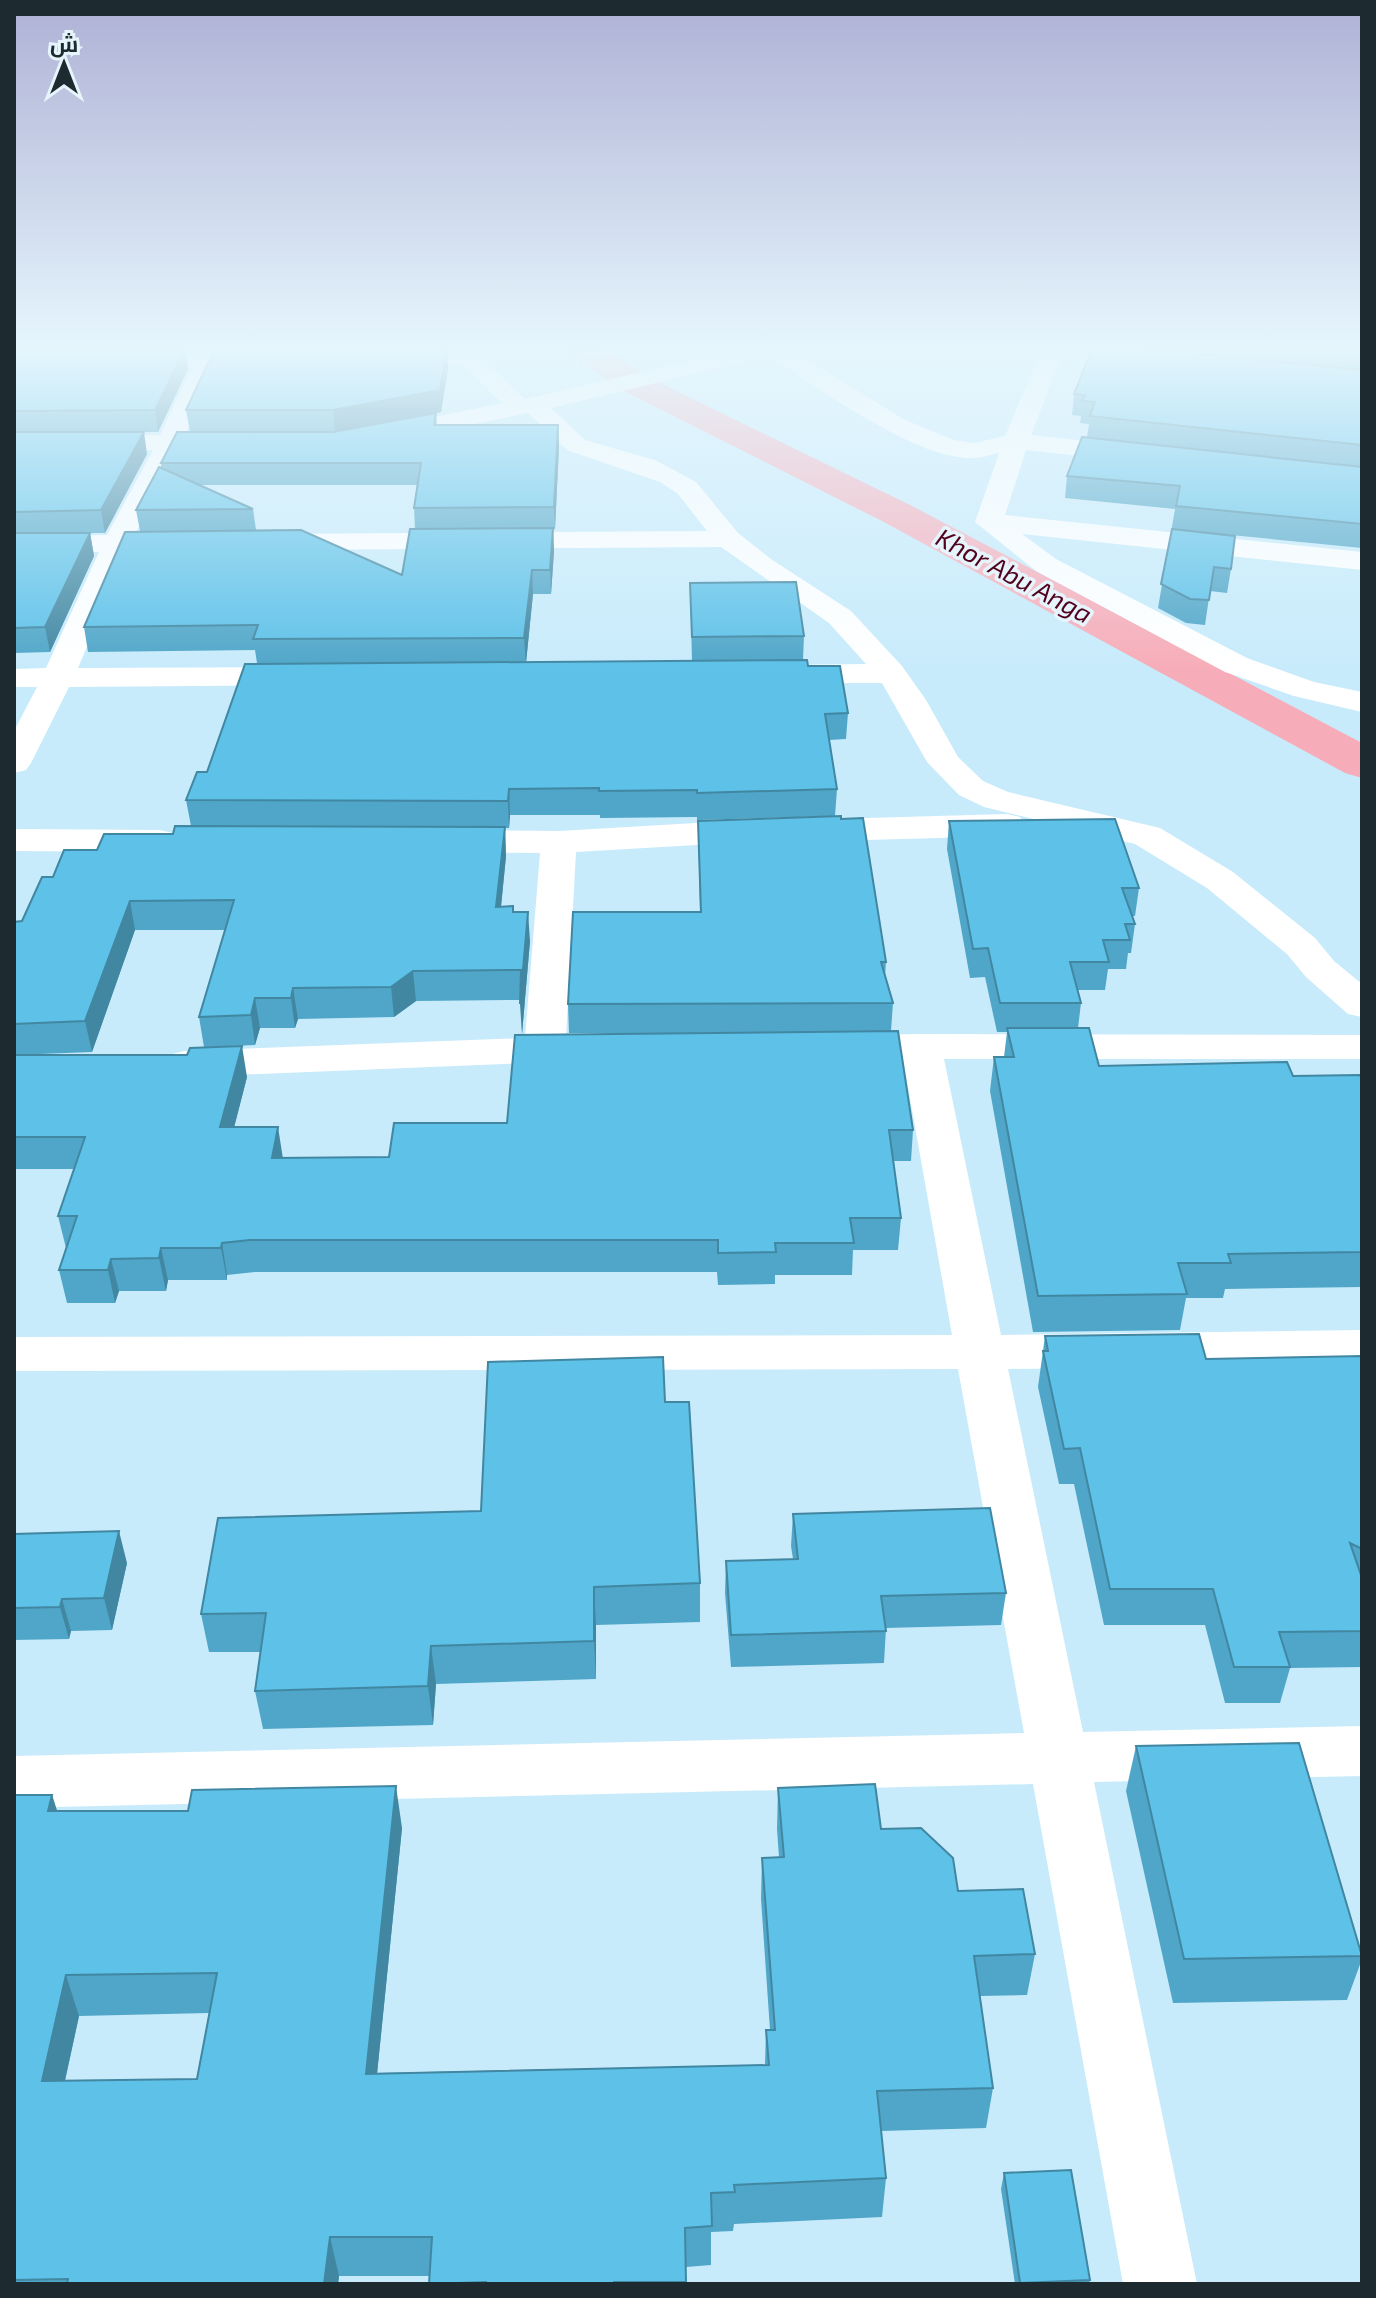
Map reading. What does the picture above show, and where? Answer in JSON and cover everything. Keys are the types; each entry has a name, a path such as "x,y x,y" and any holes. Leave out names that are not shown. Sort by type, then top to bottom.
{"street":[{"path":"14,763 58,677 117,543 163,454"},
{"path":"607,454 646,466 687,488 728,539 761,565 840,617 891,673 923,721 944,762 971,788 996,800 1080,823 1147,836 1220,880 1301,946 1320,969 1362,1005"},
{"path":"989,522 1012,454"},
{"path":"1133,454 1157,457"},
{"path":"989,522 1362,561"},
{"path":"989,522 1046,565 1236,665 1305,689 1362,702"},
{"path":"243,542 728,539"},
{"path":"14,545 211,542"},
{"path":"750,674 891,673"},
{"path":"14,678 325,676"},
{"path":"403,841 559,842 711,833 1080,823"},
{"path":"14,840 185,841"},
{"path":"545,1049 559,842"},
{"path":"921,1046 1160,2284"},
{"path":"796,1047 1362,1047"},
{"path":"139,1066 608,1049"},
{"path":"14,1354 979,1352 1362,1347"},
{"path":"14,1782 1362,1751"}],"building":[{"path":"14,454 132,454 101,510 14,512"},
{"path":"166,454 557,454 554,507 414,508 421,463 161,463"},
{"path":"1075,454 1243,454 1362,467 1362,524 1176,506 1180,486 1067,476"},
{"path":"159,467 253,509 136,510"},
{"path":"553,528 550,570 532,570 524,638 253,639 258,625 84,627 125,532 301,530 402,575 410,529"},
{"path":"1172,529 1235,536 1231,569 1214,567 1209,600 1190,599 1161,584"},
{"path":"14,533 90,533 45,627 14,628"},
{"path":"796,582 804,636 692,637 690,583"},
{"path":"807,660 808,666 840,666 848,713 825,714 837,789 697,793 697,790 509,789 508,801 186,800 197,772 207,772 245,664"},
{"path":"841,816 841,819 863,818 886,962 881,962 893,1003 568,1004 573,912 701,912 698,821"},
{"path":"1115,819 1139,888 1122,888 1135,924 1125,924 1130,940 1103,940 1109,962 1070,962 1081,1003 1000,1003 988,948 973,949 949,821"},
{"path":"175,826 505,827 496,907 513,906 513,912 528,912 520,1004 521,970 413,971 391,987 293,988 291,998 255,998 251,1015 199,1017 234,900 130,901 85,1021 14,1024 14,922 22,921 42,877 53,877 64,850 97,850 104,834 173,834"},
{"path":"1007,1028 1089,1028 1099,1066 1287,1062 1293,1076 1360,1075 1362,1252 1228,1254 1231,1263 1178,1263 1187,1294 1038,1296 994,1057 1014,1057"},
{"path":"898,1031 913,1130 889,1130 901,1218 850,1218 854,1243 775,1243 776,1252 718,1253 718,1240 250,1240 222,1243 221,1248 161,1248 159,1258 111,1259 108,1270 59,1270 77,1216 58,1216 85,1137 14,1137 14,1055 187,1055 190,1048 242,1046 220,1127 278,1127 272,1158 389,1157 394,1123 507,1123 515,1035"},
{"path":"1199,1334 1206,1359 1362,1356 1362,1549 1350,1543 1362,1578 1362,1631 1279,1632 1290,1667 1234,1667 1213,1589 1110,1589 1080,1448 1064,1449 1043,1351 1048,1351 1045,1336"},
{"path":"663,1357 665,1402 689,1402 700,1583 594,1587 594,1641 431,1646 428,1686 255,1691 266,1613 201,1614 218,1518 481,1511 488,1362"},
{"path":"990,1508 1006,1593 881,1596 886,1631 731,1635 726,1561 798,1559 793,1514"},
{"path":"119,1531 104,1598 62,1599 60,1607 14,1608 14,1534"},
{"path":"1299,1743 1362,1956 1184,1959 1136,1746"},
{"path":"875,1784 881,1829 921,1828 953,1858 958,1891 1023,1889 1035,1954 974,1956 993,2088 877,2091 886,2178 734,2185 735,2192 711,2193 712,2226 685,2228 686,2282 429,2284 432,2237 330,2237 324,2284 67,2284 68,2279 14,2280 14,1795 52,1795 48,1811 188,1811 192,1790 396,1786 366,2074 769,2065 766,2030 775,2030 762,1858 784,1857 778,1788","holes":["217,1973 197,2079 42,2081 66,1975"]},
{"path":"1071,2170 1090,2280 1020,2283 1004,2173"}],"waterway":[{"name":"Khor Abu Anga","path":"778,454 896,513 1362,763"}]}
